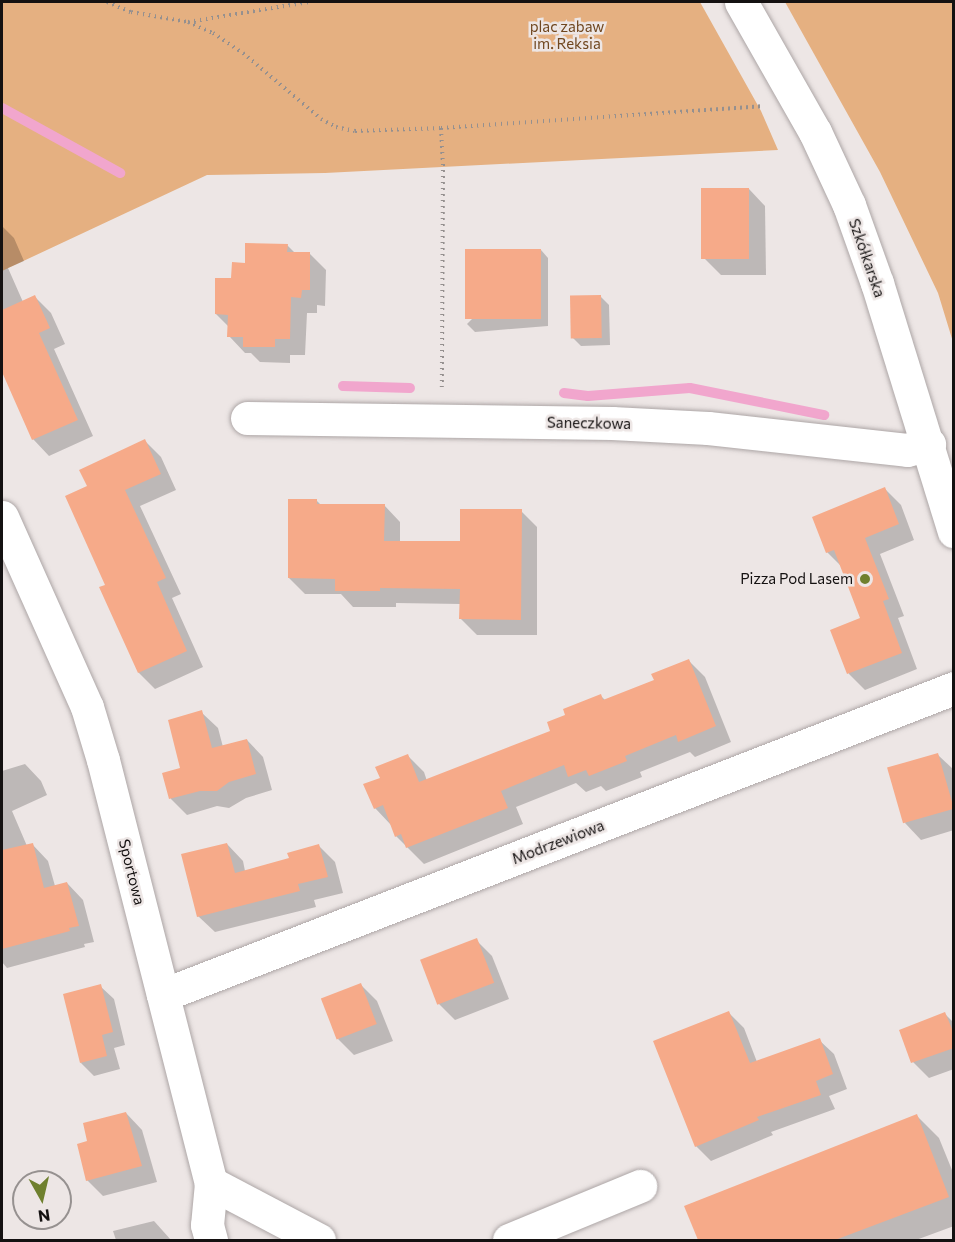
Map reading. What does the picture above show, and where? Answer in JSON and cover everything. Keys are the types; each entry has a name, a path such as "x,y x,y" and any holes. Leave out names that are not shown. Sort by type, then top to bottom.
{"street":[{"name":"Szkółkarska","path":"741,2 835,170 877,283 929,444 954,531"},
{"name":"Saneczkowa","path":"247,418 696,428 907,450 929,444"},
{"name":"Sportowa","path":"2,517 87,707 211,1183 207,1225 211,1240"},
{"name":"Modrzewiowa","path":"163,995 954,688"},
{"path":"211,1183 319,1240"},
{"path":"509,1240 639,1186"}],"path":[{"path":"107,2 131,12 188,22 213,33 243,53 302,104 336,127 368,132 763,105"},
{"path":"188,22 309,2"},
{"path":"441,128 443,164 442,421"}],"green space":[{"name":"plac zabaw im. Reksia","path":"2,2 700,2 761,111 778,150 325,173 207,175 2,271"},
{"path":"785,2 953,2 953,342 938,293 880,172"}],"building":[{"path":"701,188 749,188 749,259 701,259"},
{"path":"245,243 288,244 287,252 310,252 310,290 302,290 301,298 291,297 290,339 275,339 275,347 243,347 243,337 227,337 228,315 215,314 215,278 231,278 232,262 245,263"},
{"path":"465,249 541,249 541,319 465,319"},
{"path":"35,295 50,328 39,333 78,420 32,440 2,372 2,310"},
{"path":"601,295 602,338 571,339 570,296"},
{"path":"145,439 161,474 125,490 166,578 157,582 187,651 138,673 99,587 105,585 65,496 87,486 79,470"},
{"path":"885,487 899,524 865,538 889,599 883,601 902,653 847,674 830,630 860,618 834,550 826,553 812,517"},
{"path":"288,499 317,499 317,504 385,504 384,541 460,541 460,509 522,509 521,620 459,619 460,589 380,588 380,591 335,591 335,579 288,578"},
{"path":"689,659 716,726 678,742 676,735 625,756 627,761 589,776 586,770 568,777 564,765 501,791 508,808 406,848 401,834 395,837 383,805 374,809 363,784 380,778 375,767 408,754 419,782 550,731 547,722 565,715 563,709 601,694 603,700 654,680 651,674"},
{"path":"202,710 212,748 247,739 256,774 229,782 217,791 200,791 169,799 162,773 180,768 168,720"},
{"path":"938,753 954,809 903,823 887,768"},
{"path":"33,843 44,888 67,882 79,926 69,928 70,931 2,949 2,850"},
{"path":"227,843 235,873 289,858 287,853 319,844 328,877 298,884 300,891 197,917 181,854"},
{"path":"477,938 494,983 437,1005 420,960"},
{"path":"361,983 377,1024 337,1039 321,998"},
{"path":"101,984 113,1032 102,1035 107,1056 80,1063 63,994"},
{"path":"729,1011 750,1063 820,1038 833,1074 816,1081 821,1095 757,1117 759,1120 695,1147 653,1041"},
{"path":"945,1012 954,1034 954,1048 911,1063 899,1030"},
{"path":"126,1112 142,1166 86,1181 77,1144 87,1141 83,1123"},
{"path":"917,1114 949,1197 835,1240 698,1240 684,1206"}],"waterway":[{"path":"2,108 120,173"},
{"path":"343,386 410,388"},
{"path":"564,393 588,396 690,388 824,415"}],"place":[{"name":"Pizza Pod Lasem","path":"865,579"}]}
